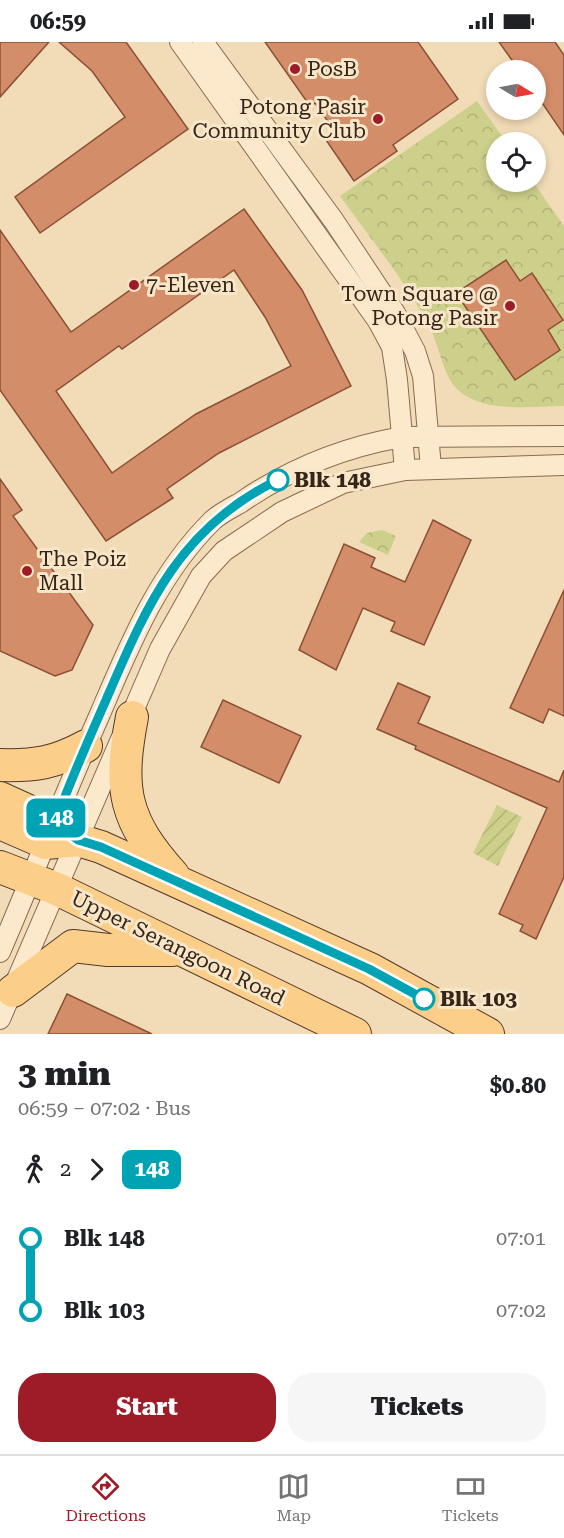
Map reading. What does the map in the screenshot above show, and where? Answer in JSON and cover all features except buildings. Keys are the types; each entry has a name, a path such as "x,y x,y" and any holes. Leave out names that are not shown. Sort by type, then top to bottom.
{"main road":[{"path":"132,717 126,747 128,807 146,845 180,882"},
{"path":"0,765 36,766 54,761 86,746"},
{"path":"0,798 60,835"},
{"path":"0,823 60,835 180,882 369,969 488,1034"},
{"name":"Upper Serangoon Road","path":"0,867 43,884 355,1034"},
{"path":"13,991 73,946 108,950 179,950"}],"street":[{"path":"180,42 378,321 392,347 405,470"},
{"path":"203,42 321,202 396,313 415,351 423,375 431,468"},
{"path":"0,1019 13,991 43,884 86,746 153,596 179,559 215,519 261,489 330,455 402,437 564,436"},
{"path":"0,952 43,884 60,835 92,802 132,717 159,649 185,602 201,576 224,551 254,529 310,496 343,483 405,470 564,465"}],"green space":[{"path":"477,101 486,114 486,120 490,120 499,132 486,132 486,192 540,192 564,226 564,406 495,406 469,398 458,390 444,368 432,332 419,307 340,196"},
{"path":"382,530 396,536 388,555 359,542 367,533"},
{"path":"497,805 522,817 498,866 473,853"}],"bus line":[{"name":"148","path":"278,480 215,519 179,559 153,596 66,791 55,823 78,840 101,847 369,969 424,999"}],"place":[{"name":"PosB","path":"295,69"},
{"name":"Potong Pasir Community Club","path":"378,119"},
{"name":"7-Eleven","path":"134,285"},
{"name":"Town Square @ Potong Pasir","path":"510,306"},
{"name":"Blk 148","path":"278,480"},
{"name":"The Poiz Mall","path":"27,571"},
{"name":"Blk 103","path":"424,999"}]}
